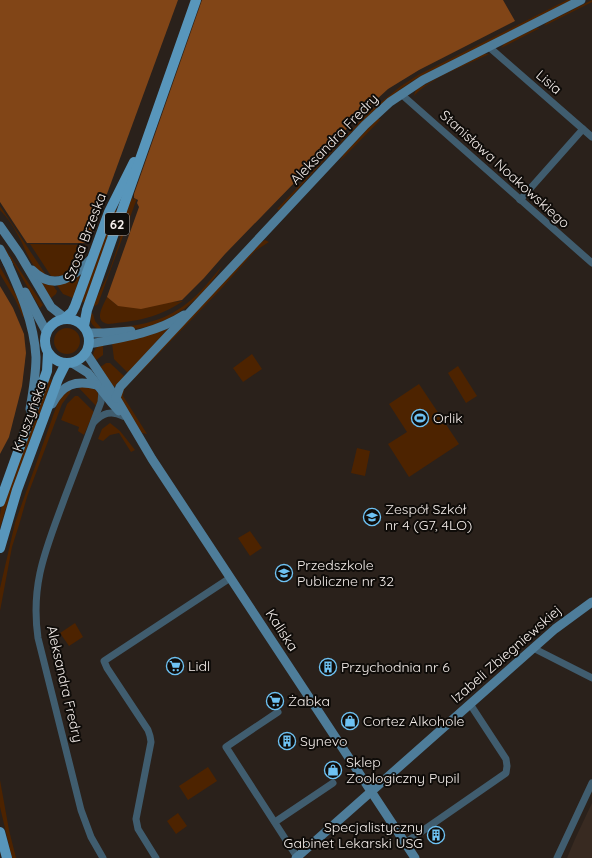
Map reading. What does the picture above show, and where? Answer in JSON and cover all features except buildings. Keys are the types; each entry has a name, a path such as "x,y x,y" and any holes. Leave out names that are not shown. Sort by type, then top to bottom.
{"main road":[{"name":"Szosa Brzeska","path":"86,330 87,310 196,0"},
{"name":"Szosa Brzeska","path":"65,318 72,312 75,306 115,198 140,151 153,122"},
{"path":"65,318 74,320 86,330"},
{"name":"62","path":"46,331 54,322 65,318"},
{"name":"62","path":"86,330 87,348"},
{"path":"46,331 45,342 48,353 57,361 69,363 80,359 87,348"},
{"name":"Kruszyńska","path":"0,502 26,426 47,372 48,353"},
{"name":"Kruszyńska","path":"0,548 15,496 40,427 60,375 69,363"},
{"path":"0,832 7,858"}],"street":[{"name":"Aleksandra Fredry","path":"116,398 120,387 365,125 390,102 428,78 581,0"},
{"name":"Lisia","path":"488,47 592,137"},
{"name":"Stanisława Noakowskiego","path":"401,94 592,263"},
{"path":"520,200 583,129"},
{"path":"0,226 19,253 51,306 65,318"},
{"path":"0,249 46,331"},
{"path":"19,253 37,275 50,280 60,281 79,272 92,258"},
{"path":"6,260 25,304 30,321 36,357 32,395 26,426"},
{"name":"Aleksandra Fredry","path":"87,348 152,330 174,321 200,303"},
{"name":"Aleksandra Fredry","path":"86,330 104,333 152,330"},
{"name":"Kaliska","path":"87,348 126,417 230,578 415,858"},
{"name":"Kaliska","path":"69,363 88,373 110,402 126,417"},
{"path":"40,427 56,397 65,387 76,383 88,383 99,388"},
{"name":"Aleksandra Fredry","path":"99,388 101,402 44,554 38,580 36,621 43,662 81,810 91,837 103,858"},
{"path":"92,424 100,416 106,413 115,413 126,417"},
{"path":"156,858 140,833 136,819 151,742 150,736 148,730 107,668 104,661 230,578"},
{"name":"Izabeli Zbiegniewskiej","path":"296,857 555,629 592,602"},
{"path":"533,648 592,678"},
{"path":"405,843 506,773 508,766 506,759 470,704"},
{"path":"278,712 226,747 296,857"},
{"path":"275,822 333,782"},
{"path":"557,858 592,783"}],"shaded area":[{"path":"0,0 178,0 89,243 27,243 0,202"},
{"path":"202,0 503,0 515,21 419,70 388,89 364,111 182,300 141,309 118,306 107,297 139,207 137,203 138,200 134,198 134,194"},
{"path":"567,0 572,0 419,77 399,90 362,121 279,210 277,209 369,112 401,86 418,75"},
{"path":"592,0 592,2 544,26 546,23"},
{"path":"536,28 540,28 501,48 504,44"},
{"path":"484,54 489,54 439,77"},
{"path":"438,78 420,90 414,96 417,89"},
{"path":"377,119 381,119 340,161 344,154"},
{"path":"132,196 133,199 136,199 136,201 98,304 95,306 93,305 108,275 119,243 124,219"},
{"path":"0,206 46,275 37,269 30,260 14,228 0,210"},
{"path":"116,209 117,211 85,303 81,301 114,210"},
{"path":"265,240 269,242 255,251 220,290 135,378 133,378 260,243"},
{"path":"30,244 87,245 82,258 75,268 65,275 51,276"},
{"path":"5,249 43,305 40,308"},
{"path":"222,266 206,289 185,308 173,316 147,327 133,329 111,328 150,322 177,310 196,296"},
{"path":"0,267 19,300 25,316 23,317 15,299 0,274"},
{"path":"80,275 73,298 63,294 56,284"},
{"path":"39,281 52,284 57,291 56,294 50,299"},
{"path":"0,286 13,308 24,334 26,353 22,386 9,437 0,454"},
{"path":"107,297 118,306 183,301 174,307 147,318 108,324 103,322 100,317 100,313"},
{"path":"91,313 93,314 95,321 102,329 98,329 92,324 90,321"},
{"path":"67,328 76,332 80,341 76,350 67,354 58,350 54,341 58,332"},
{"path":"168,329 128,373 114,359 112,343"},
{"path":"103,344 103,355 95,361 93,353 97,347"},
{"path":"252,354 262,369 243,382 233,368"},
{"path":"106,363 110,363 125,377 114,387 99,368"},
{"path":"458,366 477,396 466,403 448,373"},
{"path":"49,379 52,380 0,528 1,509"},
{"path":"130,382 124,390 123,396 147,434 142,433 121,403 120,393"},
{"name":"Orlik","path":"419,384 459,444 409,477 388,444 407,432 389,404"},
{"path":"83,385 91,387 97,391 99,397 96,406 79,388"},
{"path":"71,388 70,393 62,404 27,497 12,547 0,611 0,588 15,523 59,399"},
{"path":"75,396 78,396 94,412 84,435 78,431 79,427 61,420 67,404"},
{"path":"110,423 120,431 135,450 131,452 119,433 110,435 103,441 98,439 102,429"},
{"path":"357,448 370,451 365,476 351,473"},
{"path":"250,531 262,548 250,556 238,538"},
{"path":"75,623 83,637 69,646 60,633"},
{"path":"208,767 217,781 188,800 179,786"},
{"path":"0,780 9,830 16,858 12,858 0,807"},
{"path":"592,803 592,858 567,858 575,839"},
{"path":"178,813 187,826 176,834 167,821"}],"place":[{"name":"Orlik","path":"420,418"},
{"name":"Zespół Szkół nr 4 (G7, 4LO)","path":"372,517"},
{"name":"Przedszkole Publiczne nr 32","path":"284,573"},
{"name":"Lidl","path":"175,666"},
{"name":"Przychodnia nr 6","path":"328,667"},
{"name":"Żabka","path":"275,701"},
{"name":"Cortez Alkohole","path":"350,721"},
{"name":"Synevo","path":"287,741"},
{"name":"Sklep Zoologiczny Pupil","path":"333,770"},
{"name":"Specjalistyczny Gabinet Lekarski USG","path":"436,835"}]}
